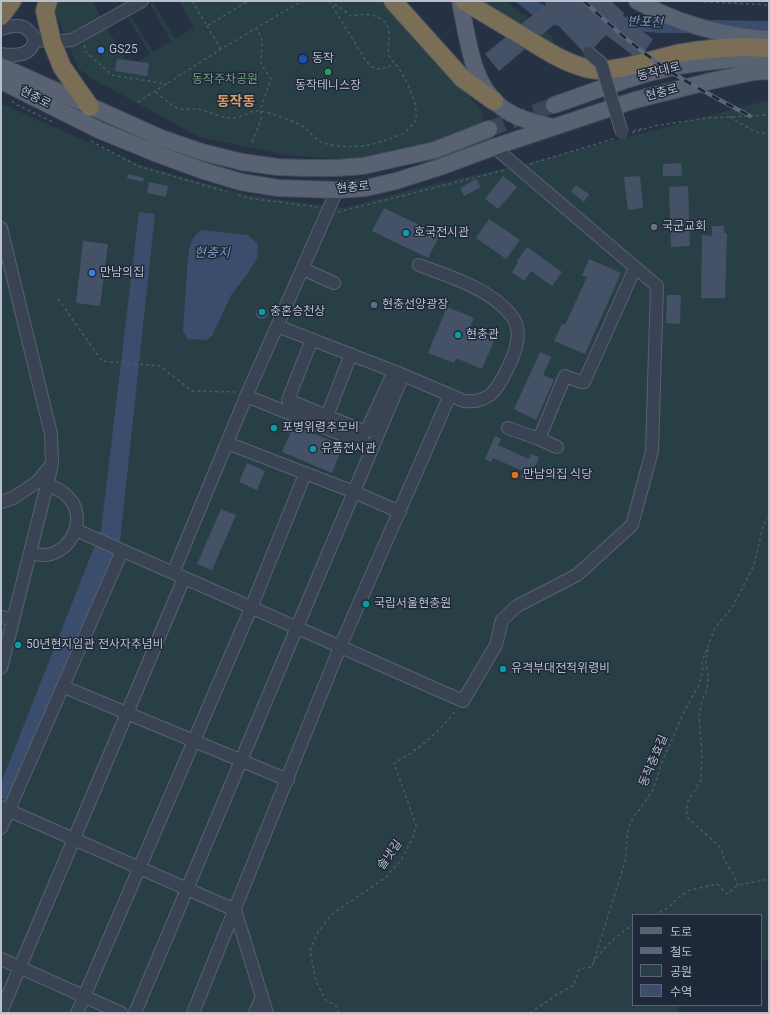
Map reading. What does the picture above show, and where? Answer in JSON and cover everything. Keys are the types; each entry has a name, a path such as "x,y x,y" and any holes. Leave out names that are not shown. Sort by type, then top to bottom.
{"highway":[{"path":"1,16 12,1"},
{"path":"48,1 45,11 44,40 90,107"},
{"path":"393,1 463,78 494,101"},
{"path":"464,1 560,59 590,69 607,70 682,53 717,48 769,48"}],"main road":[{"path":"460,1 476,72 483,87 494,101 506,111 516,116 553,127"},
{"path":"637,1 682,21 706,28 735,35 769,39"},
{"name":"동작대로","path":"554,105 629,79 680,66 708,62 769,58"},
{"name":"현충로","path":"1,66 161,138 202,152 242,162 285,167 336,168 363,166 435,150 489,129"},
{"name":"현충로","path":"1,81 99,130 204,171 241,182 308,190 337,190 366,188 396,181 634,100 754,72 769,77"}],"street":[{"path":"1,54 15,55 24,53 44,40 72,40 142,1"},
{"path":"1,29 13,26 26,27 44,40"},
{"path":"589,53 601,63 622,133"},
{"path":"76,530 463,701 496,645 502,620 517,606 577,575 632,525 652,451 657,286 494,147"},
{"path":"173,573 226,443 337,190"},
{"path":"1,228 51,434 52,464 1,668"},
{"path":"277,326 352,354 464,401 473,402 490,394 499,385 515,350 518,336 513,317 506,309 489,296 464,282 418,265"},
{"path":"303,268 334,283"},
{"path":"539,439 564,376 583,383 585,380 635,268"},
{"path":"312,339 288,400 366,432 399,373"},
{"path":"327,416 352,354"},
{"path":"135,1013 373,448 399,373"},
{"path":"247,394 373,448"},
{"path":"193,1013 288,780 340,647 450,394"},
{"path":"508,428 557,447"},
{"path":"226,443 354,492 400,512"},
{"path":"1,502 13,498 37,482 52,464"},
{"path":"77,1013 251,608 305,474"},
{"path":"30,553 39,555 51,554 62,549 70,541 76,530 77,518 75,507 69,497 60,490 47,485"},
{"path":"1,828 5,809 64,687 122,551"},
{"path":"1,1012 128,714 184,578"},
{"path":"1,617 13,619"},
{"path":"64,687 288,780"},
{"path":"5,809 235,910 267,1013"},
{"path":"1,959 121,1013"},
{"path":"255,1013 262,996"}],"path":[{"path":"192,1 221,49"},
{"path":"207,26 248,1"},
{"path":"138,102 156,92 221,49 302,1"},
{"path":"329,1 372,68 378,70 394,64"},
{"path":"692,1 769,5"},
{"path":"156,92 162,98 181,109 197,109 234,118 258,110 305,128 320,141 341,146 363,147 404,133 414,124 416,117 416,106 409,87 394,64 389,52 390,39 388,28 383,21 376,16 363,13 351,16 338,6 331,4"},
{"path":"252,142 261,120 261,111 271,79 261,64 262,40 257,28"},
{"path":"82,41 86,52 112,75 167,84"},
{"path":"769,115 730,117 756,132 769,134"},
{"path":"58,299 102,361 160,366 192,391 247,394"},
{"name":"동작충효길","path":"592,964 625,862 628,828 634,816 653,790 662,762 675,736 685,710 699,685 703,671 702,662 715,628 733,606 753,567 763,525 769,517"},
{"path":"709,645 706,662 708,676 707,689 702,701 699,716 702,755 701,780 687,803 688,817 720,848 738,885"},
{"name":"솔냇길","path":"339,1013 337,1007 325,999 316,981 310,950 318,932 332,914 385,878 401,860 413,838 416,825 394,763 408,755 435,733 463,701"},
{"path":"656,914 668,908 678,898 690,890 717,884 726,894 738,885 769,880"},
{"path":"530,1013 559,993 574,985 579,969 592,967 592,964 600,953 619,933 632,926"}],"green space":[{"name":"동작주차공원","path":"58,1 92,1 125,59 139,61 150,54 128,18 131,16 153,52 171,41 150,4 153,2 175,39 194,28 179,1 385,1 481,110 483,120 479,126 416,149 363,161 286,155 199,137 91,78 79,69 55,12"},
{"path":"473,1 505,1 553,37 554,52"},
{"name":"국립서울현충원","path":"769,100 769,959 762,960 762,914 632,914 632,1006 678,1006 679,1013 1,1013 1,104 141,165 248,195 343,208 422,187 533,162"}],"water":[{"name":"반포천","path":"515,1 535,1 561,12 657,19 769,21 769,34 661,33 557,26 531,14"},
{"path":"139,212 155,214 120,541 6,800 1,798 1,783 101,530"},
{"name":"현충지","path":"201,230 248,235 258,244 257,258 248,273 231,295 212,336 206,340 188,339 183,332 189,249 194,237"}],"building":[{"path":"544,1 611,1 624,13 623,17 653,39 639,60 606,35 586,55 556,23 499,71 485,54 546,4"},
{"path":"117,59 149,63 147,76 115,71"},
{"path":"681,163 682,176 663,176 663,164"},
{"path":"128,174 144,178 143,182 127,178"},
{"path":"503,176 517,187 498,209 485,199"},
{"path":"640,176 643,208 628,210 624,177"},
{"path":"476,179 481,187 464,196 460,188"},
{"path":"149,182 168,186 166,197 147,193"},
{"path":"576,185 589,194 584,202 571,192"},
{"path":"688,186 690,246 671,247 669,187"},
{"name":"호국전시관","path":"384,208 440,235 428,258 372,231"},
{"path":"489,219 520,240 506,259 476,238"},
{"path":"712,226 724,226 724,233 727,233 725,298 701,298 702,235 712,236"},
{"name":"만남의집","path":"83,241 108,244 100,306 76,303"},
{"path":"527,247 562,272 552,286 531,271 524,281 512,272 518,262 517,261"},
{"path":"589,259 621,273 585,354 554,341 562,324 565,325 587,277 582,276"},
{"path":"667,295 681,295 680,324 666,323"},
{"name":"충혼승천상","path":"262,307 266,309 268,313 266,317 262,319 258,317 256,313 258,309"},
{"name":"현충관","path":"447,307 474,318 469,330 494,341 482,369 456,358 454,363 428,353"},
{"path":"540,352 551,357 543,375 554,380 536,420 514,409"},
{"name":"유품전시관","path":"294,425 343,446 332,473 282,452"},
{"path":"495,436 501,439 498,445 529,459 531,454 539,457 529,481 521,477 523,471 493,458 491,462 485,459"},
{"path":"247,463 265,471 257,490 239,482"},
{"path":"221,509 236,515 212,570 197,564"}],"tunnel":[{"path":"489,129 554,105"}],"railway":[{"path":"584,1 622,35 662,66 694,86 750,116"}],"place":[{"name":"GS25","path":"101,50"},
{"name":"동작","path":"303,59"},
{"name":"동작테니스장","path":"328,72"},
{"name":"국군교회","path":"654,227"},
{"name":"호국전시관","path":"406,233"},
{"name":"만남의집","path":"92,273"},
{"name":"현충선양광장","path":"374,305"},
{"name":"충혼승천상","path":"262,312"},
{"name":"현충관","path":"458,335"},
{"name":"포병위령추모비","path":"274,428"},
{"name":"유품전시관","path":"313,449"},
{"name":"만남의집 식당","path":"515,475"},
{"name":"국립서울현충원","path":"366,604"},
{"name":"50년현지임관 전사자추념비","path":"18,645"},
{"name":"유격부대전적위령비","path":"503,669"}],"district":[{"name":"동작동","path":"236,102"}]}
